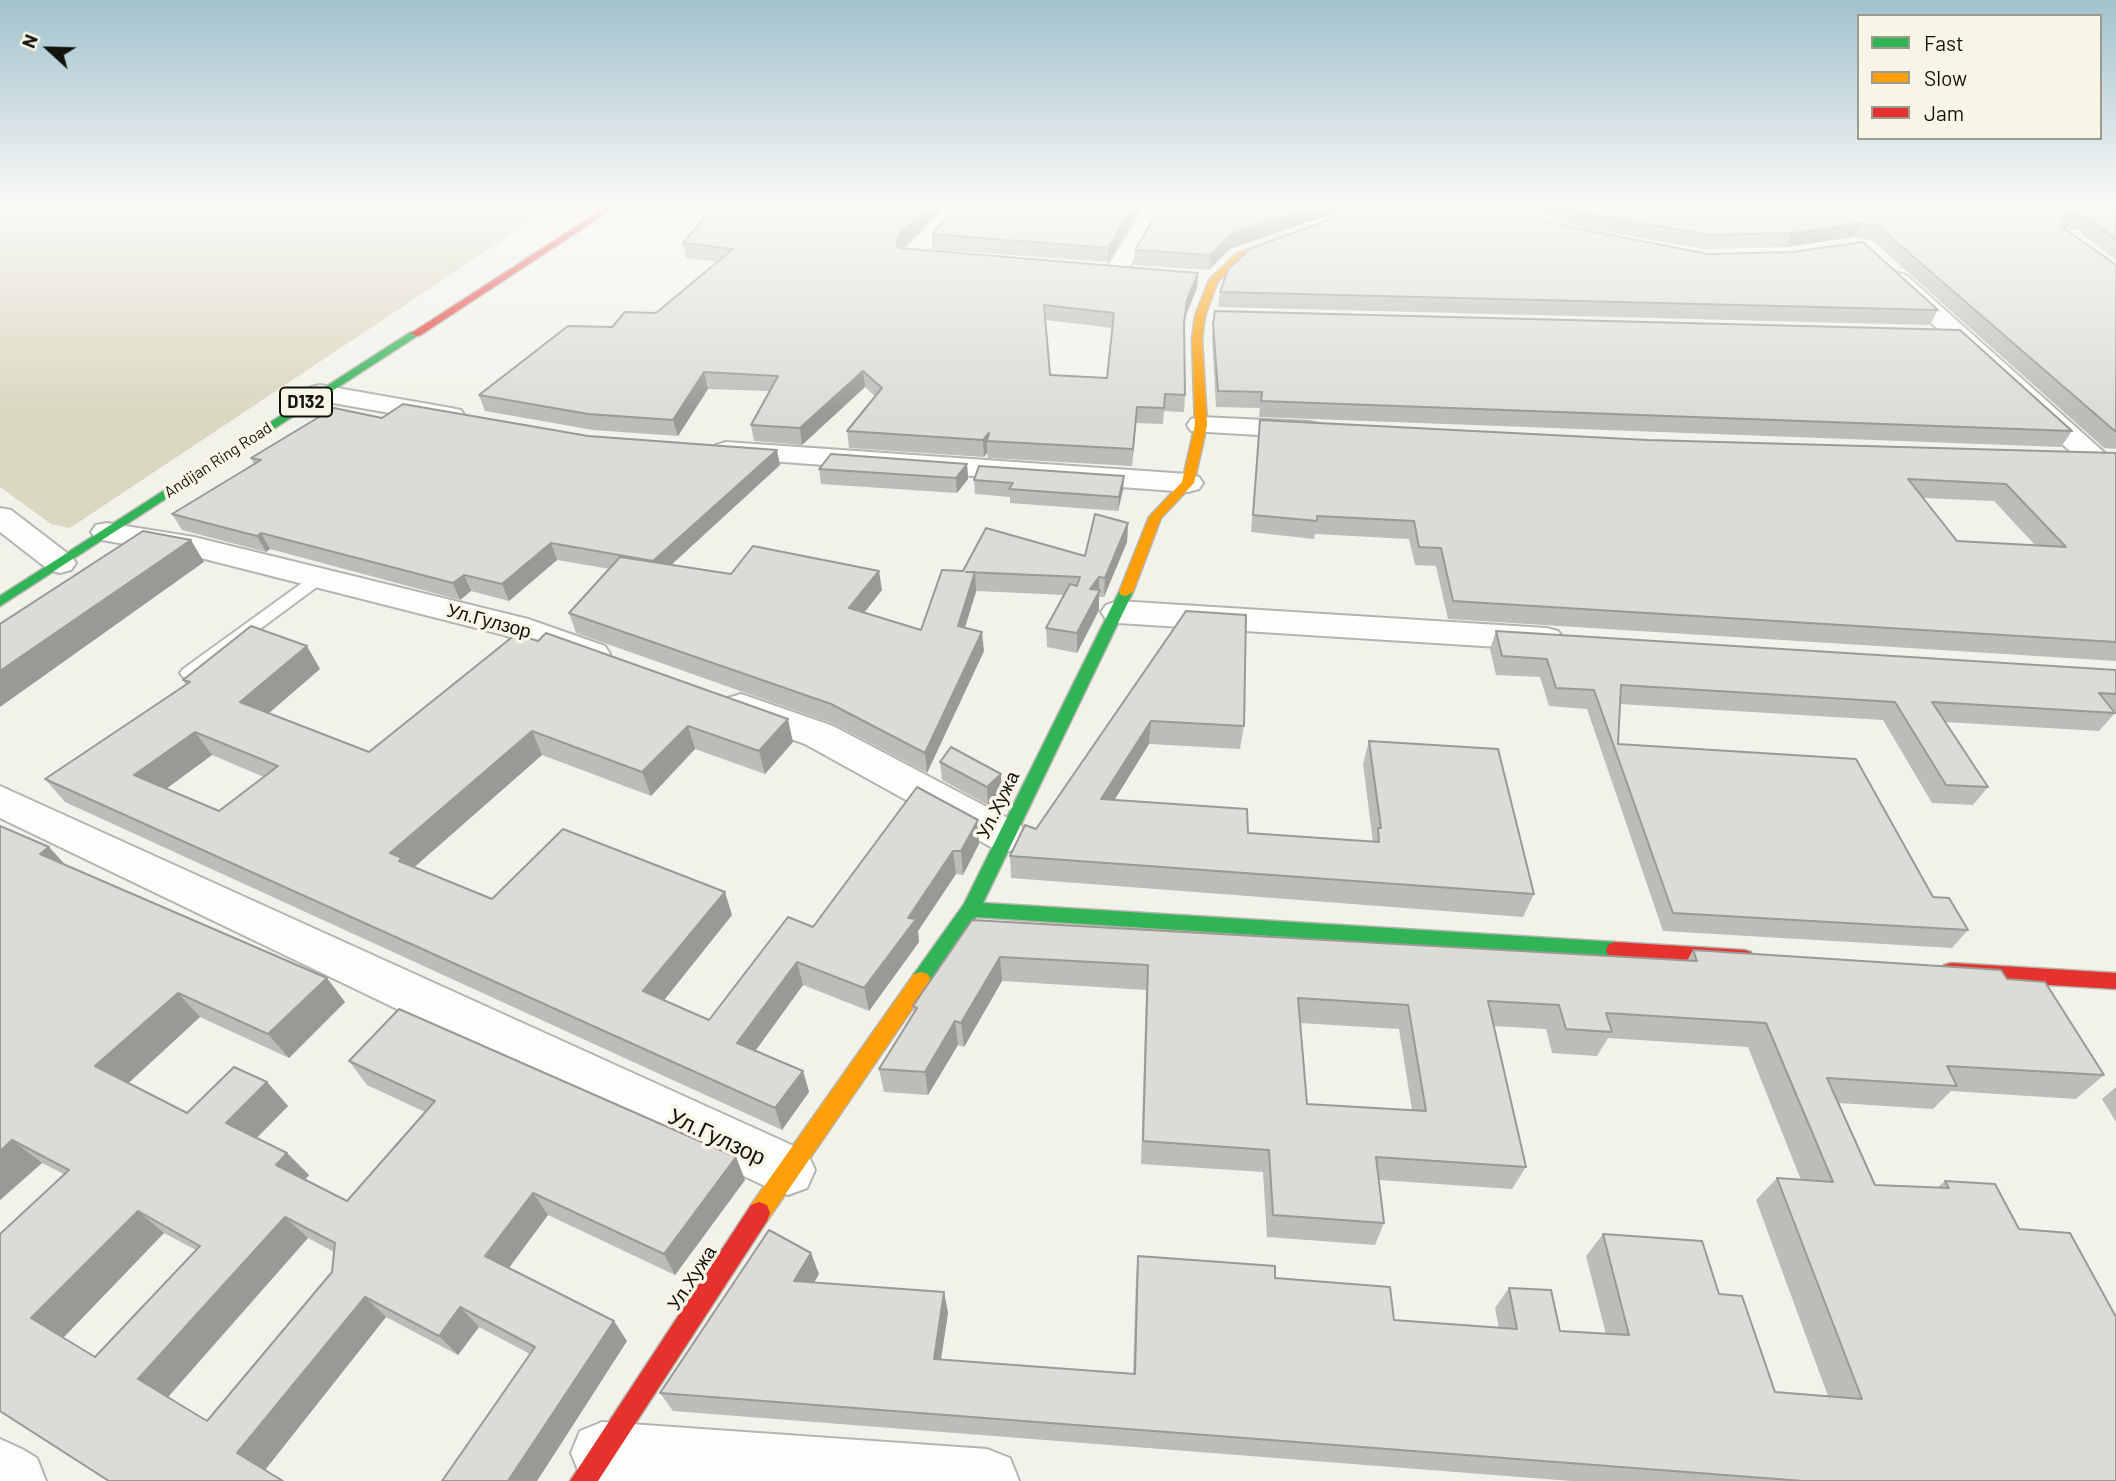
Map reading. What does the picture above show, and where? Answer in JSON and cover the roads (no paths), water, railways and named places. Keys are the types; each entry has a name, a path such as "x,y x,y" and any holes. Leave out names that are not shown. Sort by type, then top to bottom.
{"main road":[{"name":"Andijan Ring Road","path":"0,602 502,275"},
{"path":"1188,483 1201,425 1197,339 1200,316 1214,280 1219,275"},
{"name":"Ул.Хужа","path":"593,1467 788,1170 971,909 1118,612 1155,517 1188,483"},
{"path":"971,909 1767,959"},
{"path":"1934,970 2116,981"}],"street":[{"path":"1893,275 1958,336 2106,460"},
{"path":"1190,278 1214,280"},
{"path":"1200,316 1228,317"},
{"path":"1930,335 1958,336"},
{"path":"320,393 484,422"},
{"path":"1201,425 1339,431"},
{"path":"704,449 1188,483"},
{"path":"2054,458 2106,460"},
{"path":"0,517 60,563"},
{"name":"Ул.Гулзор","path":"107,532 194,547 516,627 621,664"},
{"path":"1118,612 1576,641"},
{"path":"713,697 818,735 1006,836"},
{"name":"Ул.Гулзор","path":"7,813 788,1170"},
{"path":"593,1467 987,1481"},
{"path":"0,1471 14,1481"}],"lane":[{"path":"188,673 319,578"}]}
